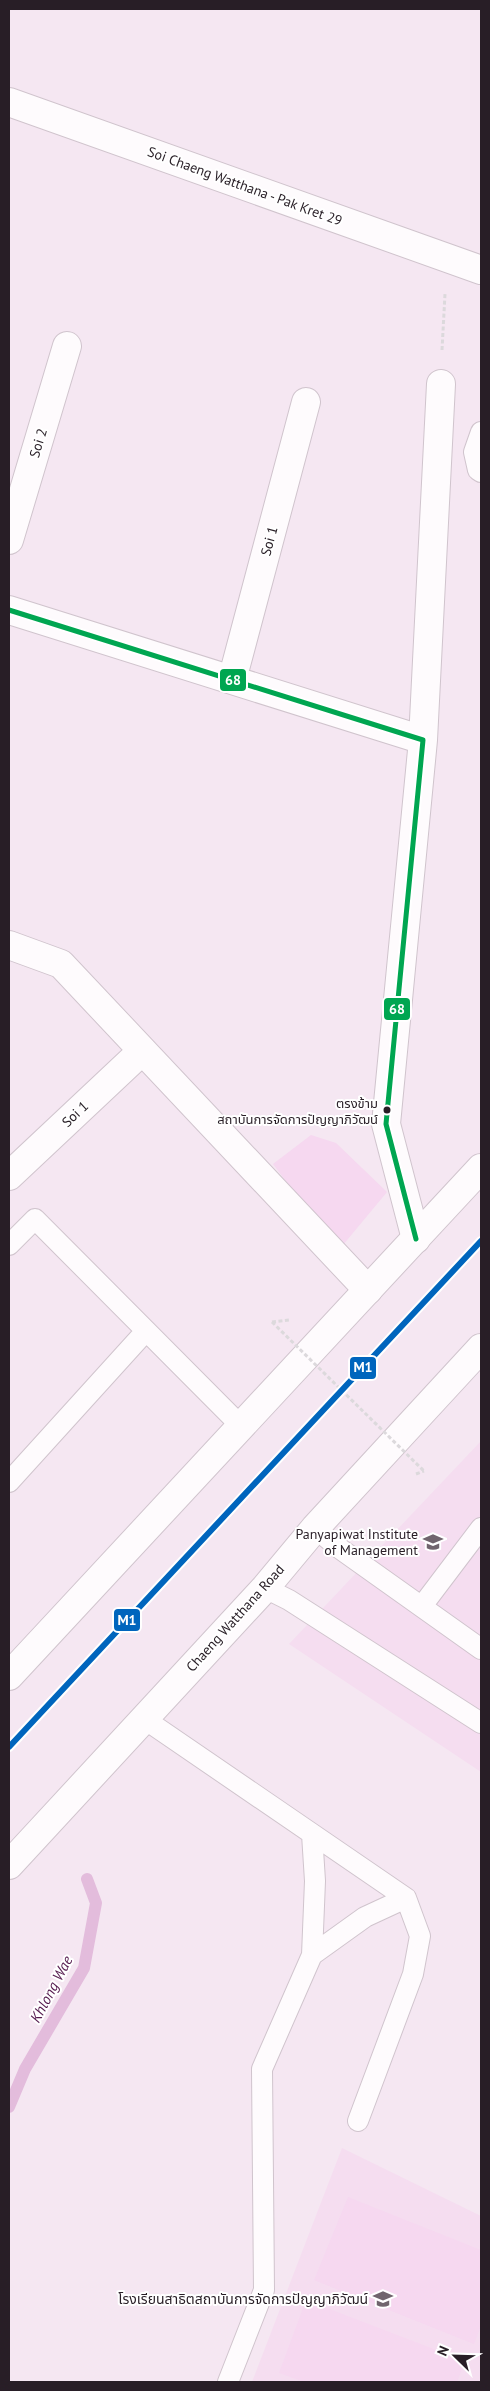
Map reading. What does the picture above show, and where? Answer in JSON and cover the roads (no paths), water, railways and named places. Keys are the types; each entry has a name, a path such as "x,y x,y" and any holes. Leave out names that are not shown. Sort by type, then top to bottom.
{"street":[{"name":"Soi Chaeng Watthana - Pak Kret 29","path":"9,102 481,270"},
{"name":"Soi 2","path":"9,540 67,346"},
{"path":"416,1239 386,1124 423,740 441,384"},
{"name":"Soi 1","path":"232,680 306,402"},
{"path":"9,610 423,740"},
{"path":"9,945 61,964 368,1290"},
{"name":"Soi 1","path":"9,1176 142,1051"},
{"path":"9,1676 481,1168"},
{"name":"Chaeng Watthana Road","path":"9,1865 264,1588 316,1528 481,1348"}],"lane":[{"path":"481,432 474,452 478,470 481,472"},
{"path":"9,1245 35,1220 241,1426"},
{"path":"9,1482 145,1332"},
{"path":"316,1528 338,1548 481,1649"},
{"path":"422,1606 481,1528"},
{"path":"264,1588 289,1600 481,1723"},
{"path":"143,1718 406,1898 420,1936 413,1974 358,2121"},
{"path":"228,2382 264,2290 262,2069 312,1955 314,1880 312,1834"},
{"path":"312,1955 365,1917 406,1898"}],"waterway":[{"name":"Khlong Wae","path":"9,2107 25,2069 84,1968 96,1903 87,1879"}],"place":[{"name":"ตรงข้าม สถาบันการจัดการปัญญาภิวัฒน์","path":"387,1110"},
{"name":"Panyapiwat Institute of Management","path":"433,1542"},
{"name":"โรงเรียนสาธิตสถาบันการจัดการปัญญาภิวัฒน์","path":"383,2299"}]}
